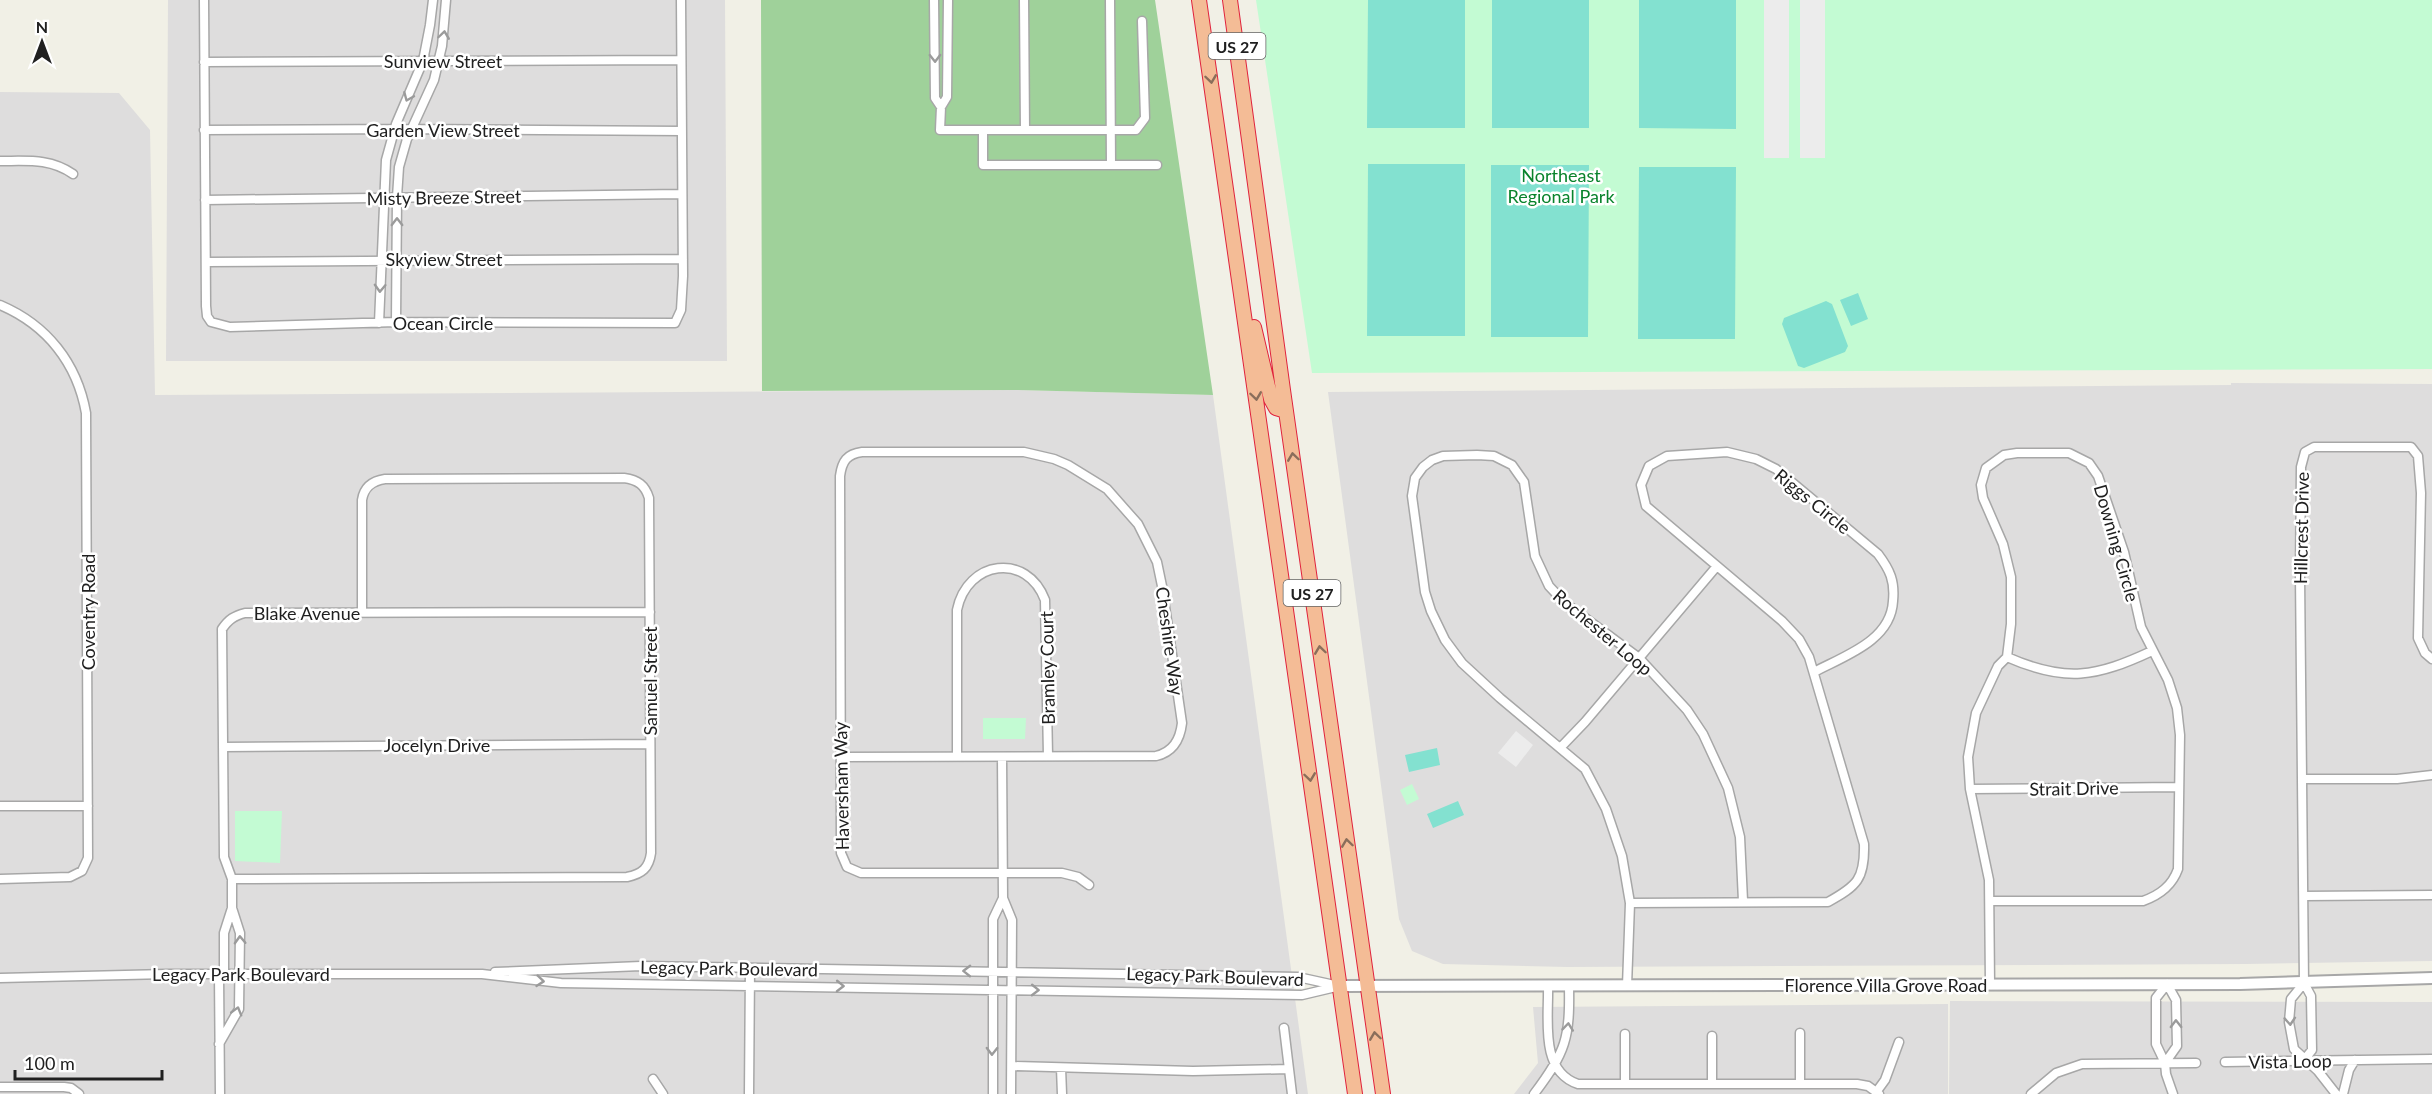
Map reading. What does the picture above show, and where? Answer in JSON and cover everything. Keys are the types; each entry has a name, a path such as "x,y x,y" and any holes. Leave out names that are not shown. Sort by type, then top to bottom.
{"highway":[{"name":"US 27","path":"1199,0 1355,1094"},
{"path":"1221,0 1233,20"},
{"name":"US 27","path":"1230,0 1383,1094"},
{"path":"1232,226 1242,254 1252,320 1269,393 1276,408 1286,411"}],"street":[{"name":"Ocean Circle","path":"204,0 207,316 211,322 219,325 396,322 675,323 681,310 683,259 681,0"},
{"path":"379,323 386,160 394,129 423,61 432,0"},
{"path":"396,322 399,167 407,139 434,80 446,18 446,0"},
{"path":"934,0 935,98 941,107"},
{"path":"948,0 947,97 941,107 940,130 1136,130 1145,118 1142,21"},
{"path":"1024,0 1025,130"},
{"path":"1110,0 1111,165"},
{"path":"934,27 948,27"},
{"name":"Sunview Street","path":"204,62 681,60"},
{"name":"Garden View Street","path":"204,130 682,131"},
{"path":"983,130 983,165 1157,165"},
{"path":"0,161 48,162 73,174"},
{"name":"Misty Breeze Street","path":"205,200 682,195"},
{"name":"Skyview Street","path":"206,262 683,259"},
{"name":"Coventry Road","path":"0,305 34,324 57,346 74,373 84,403 87,424 88,806 88,858 85,867 79,873 70,877 0,879"},
{"name":"Hillcrest Drive","path":"2304,984 2304,779 2300,576 2301,467 2305,452 2314,447 2411,447 2418,456 2421,493 2418,638 2425,653 2432,659"},
{"name":"Cheshire Way","path":"841,757 1156,756 1170,750 1179,737 1182,723 1162,586 1152,549 1138,524 1119,500 1095,480 1068,465 1038,454 1009,450 862,452 853,453 845,459"},
{"name":"Riggs Circle","path":"1630,903 1827,902 1852,889 1865,865 1864,844 1809,657 1791,629 1646,506 1641,485 1649,466 1667,456 1726,452 1756,459 1776,469 1878,554 1888,568 1894,585 1893,612 1885,628 1872,640 1814,672"},
{"name":"Downing Circle","path":"1990,985 1991,902 1985,851 1971,789 1968,758 1974,722 1998,666 2007,657 2011,624 2011,577 2003,544 1983,498 1981,485 1983,474 1990,463 2004,455 2069,453 2083,459 2095,470 2124,552 2141,627 2168,680 2177,708 2180,735 2178,787 2180,858 2176,875 2162,892 2139,901 1991,902"},
{"name":"Rochester Loop","path":"1628,986 1630,903 1622,856 1606,809 1585,769 1470,672 1438,628 1431,611 1420,560 1412,496 1415,478 1432,460 1443,456 1477,455 1503,459 1512,465 1524,482 1535,556 1549,586 1565,603 1639,658 1687,710 1703,734 1728,788 1740,837 1743,901"},
{"name":"Haversham Way","path":"845,459 840,476 841,853 847,867 861,873 1062,873 1078,877 1089,885"},
{"name":"Samuel Street","path":"232,879 633,876 644,870 650,859 649,498 642,484 634,480 612,478 385,480 372,483 364,491 362,500 362,612"},
{"path":"1561,747 1586,722 1717,566"},
{"name":"Bramley Court","path":"957,756 957,610 959,600 964,589 978,574 997,568 1008,568 1028,575 1036,582 1046,600 1048,756"},
{"name":"Blake Avenue","path":"232,908 232,879 224,857 222,629 235,615 362,612 650,612"},
{"path":"2007,657 2042,671 2078,674 2120,666 2152,651"},
{"name":"Jocelyn Drive","path":"223,747 650,744"},
{"path":"1002,757 1004,898 1012,920 1011,1094"},
{"path":"2304,779 2397,779 2432,775"},
{"name":"Strait Drive","path":"1971,789 2178,787"},
{"path":"0,806 88,806"},
{"path":"2304,896 2432,895"},
{"path":"993,1094 993,920 1004,898"},
{"path":"219,1094 222,974 225,933 232,908"},
{"path":"219,1044 239,1009 240,933 232,908"},
{"name":"Legacy Park Boulevard","path":"482,974 614,967 993,971 1298,977 1340,986"},
{"path":"749,1094 750,968"},
{"name":"Legacy Park Boulevard","path":"0,978 222,974 482,974 561,982 1302,995 1340,986"},
{"name":"Florence Villa Grove Road","path":"1340,986 2304,984 2432,978"},
{"path":"2165,1063 2177,1046 2176,1000 2167,984 2156,998 2156,1044 2165,1063 2173,1094"},
{"path":"2304,1060 2312,1050 2312,996 2304,984 2291,999 2289,1022 2294,1049 2304,1060 2318,1071 2336,1094"},
{"path":"1548,986 1550,1051 1553,1064 1564,1078 1578,1084 1625,1084 1642,1089 1712,1084 1732,1089 1800,1084 1862,1084 1878,1093 1899,1042"},
{"path":"1534,1094 1563,1050 1568,1034 1569,986"},
{"path":"1284,1028 1292,1094"},
{"path":"1800,1033 1800,1084"},
{"path":"1625,1034 1625,1084"},
{"path":"1712,1036 1712,1084"},
{"name":"Vista Loop","path":"2225,1062 2432,1059"},
{"name":"Vista Loop","path":"2343,1094 2349,1070 2355,1060"},
{"path":"2031,1094 2056,1073 2082,1064 2196,1063"},
{"path":"1012,1066 1193,1071 1289,1069"},
{"path":"1061,1068 1062,1094"},
{"path":"653,1079 663,1094"},
{"path":"1822,1084 1822,1094"},
{"path":"0,1087 64,1087 71,1088 80,1094"}],"shaded area":[{"path":"168,0 725,0 727,361 166,361"},
{"path":"1764,0 1789,0 1789,158 1764,158"},
{"path":"1800,0 1825,0 1825,158 1800,158"},
{"path":"0,92 119,93 150,130 155,395 1017,390 1213,395 1308,1094 0,1094"},
{"path":"2231,383 2432,384 2432,961 1567,967 1443,964 1412,951 1399,919 1328,392 2231,385"},
{"path":"1516,731 1533,745 1516,767 1498,753"},
{"path":"1950,1001 2432,1002 2432,1094 1949,1094"},
{"path":"1948,1004 1948,1094 1514,1094 1538,1063 1533,1007"}],"green space":[{"path":"761,0 1155,0 1213,395 1017,390 762,391"},
{"name":"Northeast Regional Park","path":"1256,0 2432,0 2432,369 1312,373"},
{"path":"1368,0 1465,0 1465,128 1367,128"},
{"path":"1492,0 1589,0 1589,128 1492,128"},
{"path":"1639,0 1736,0 1736,129 1639,128"},
{"path":"1368,164 1465,164 1465,336 1367,336"},
{"path":"1491,165 1589,165 1588,337 1491,337"},
{"path":"1639,167 1736,167 1735,339 1638,339"},
{"path":"1858,293 1868,319 1851,326 1840,300"},
{"path":"1826,301 1832,304 1848,346 1845,352 1804,368 1798,366 1782,324 1784,318"},
{"path":"983,718 1026,718 1025,739 983,739"},
{"path":"1437,748 1440,765 1409,772 1405,755"},
{"path":"1412,784 1419,799 1407,805 1400,790"},
{"path":"1458,801 1464,815 1433,828 1427,814"},
{"path":"235,811 282,811 280,863 235,861"}]}
